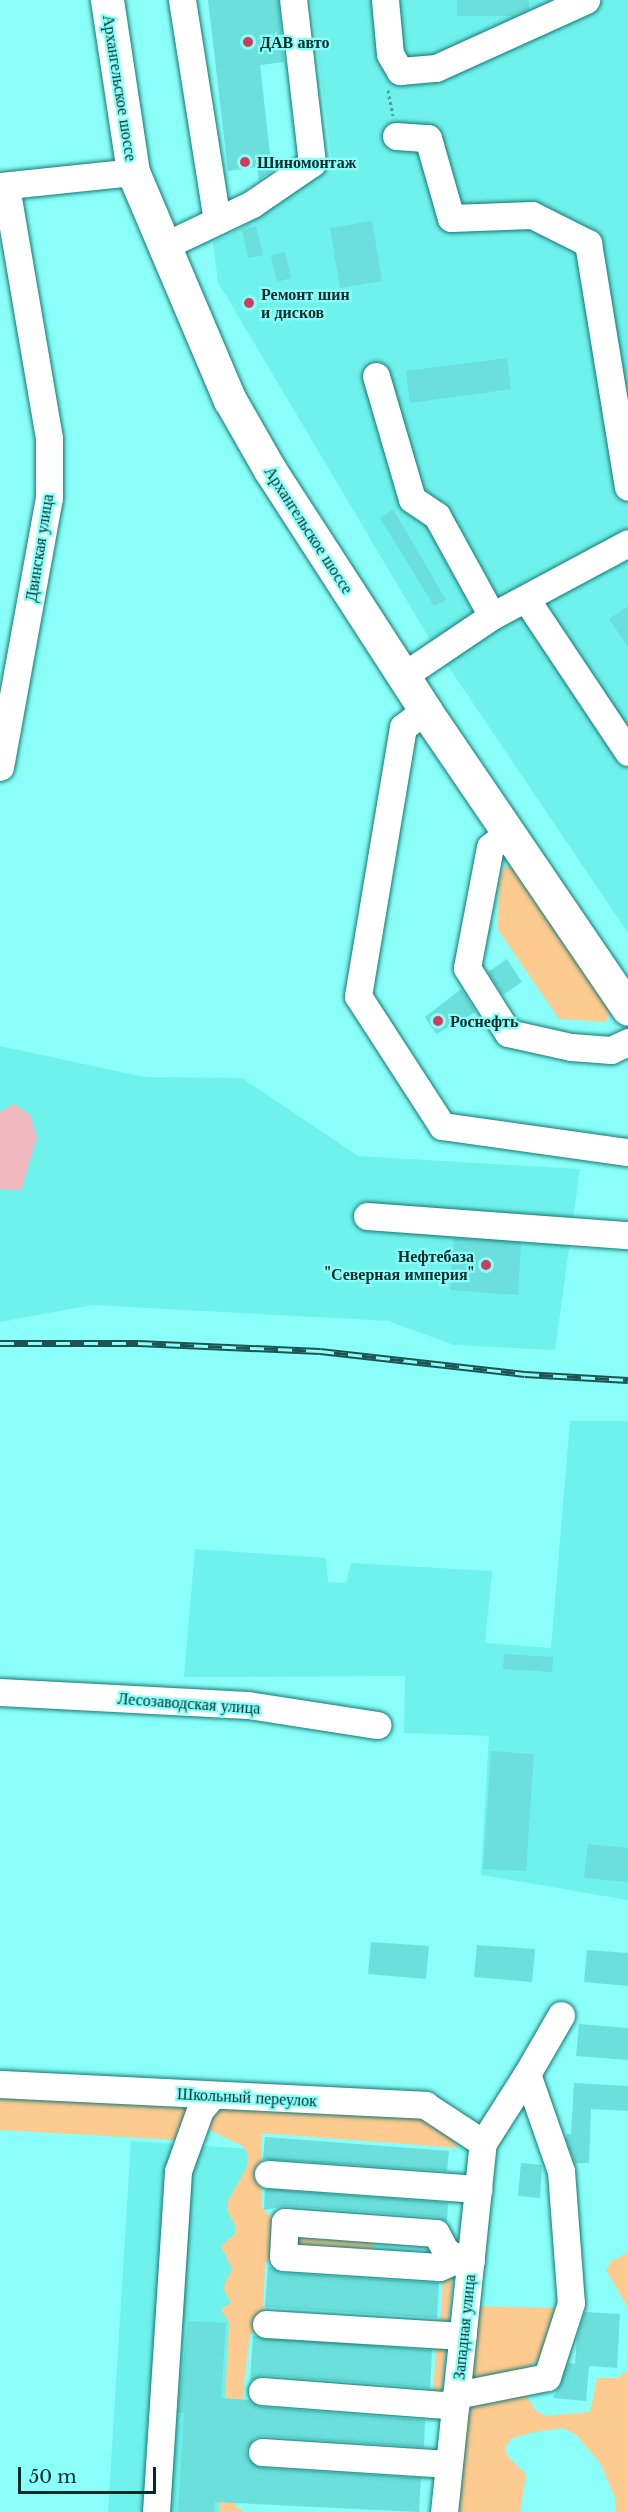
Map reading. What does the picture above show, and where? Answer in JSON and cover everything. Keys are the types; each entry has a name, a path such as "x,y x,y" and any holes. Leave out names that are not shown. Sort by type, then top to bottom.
{"main road":[{"name":"Архангельское шоссе","path":"107,0 133,171 162,247 230,400 270,470 425,710 628,1009"}],"street":[{"path":"182,0 217,220"},
{"path":"162,247 276,191 312,163 293,0"},
{"path":"385,0 390,54 400,71 436,68 586,0"},
{"path":"396,136 428,138 451,218 532,215 588,243 628,487"},
{"path":"3,187 133,171"},
{"name":"Двинская улица","path":"0,767 49,498 50,438 3,187"},
{"path":"376,376 412,498 437,516 492,615"},
{"path":"403,676 492,615 628,543"},
{"path":"526,598 628,752"},
{"path":"425,710 403,727 358,996 442,1126 628,1152"},
{"path":"508,832 490,847 467,968 508,1033 611,1050 628,1042"},
{"path":"367,1216 628,1235"},
{"name":"Лесозаводская улица","path":"0,1692 248,1705 377,1725"},
{"path":"483,2143 561,2015"},
{"path":"262,2391 456,2401 547,2377 571,2303 561,2171 527,2074"},
{"name":"Школьный переулок","path":"0,2084 425,2105 483,2143"},
{"path":"156,2512 178,2171 200,2110 213,2095"},
{"name":"Западная улица","path":"444,2512 463,2336 464,2260 478,2189 483,2143"},
{"path":"268,2174 478,2189"},
{"path":"285,2222 436,2233 446,2250 464,2260 439,2267 283,2257 285,2222"},
{"path":"266,2324 463,2336"},
{"path":"262,2452 449,2464"}],"path":[{"path":"396,136 385,75 400,71"}],"shaded area":[{"path":"311,0 628,0 628,933 429,638 218,282 213,242 242,228 332,163"},
{"path":"504,867 515,867 611,1009 606,1022 559,1019 498,930 499,884"},
{"path":"0,1046 144,1077 242,1078 358,1156 580,1169 555,1350 454,1345 388,1321 92,1305 0,1322"},
{"path":"14,1104 30,1115 37,1138 21,1190 0,1189 0,1112"},
{"path":"570,1421 628,1421 628,1900 481,1875 489,1736 404,1733 405,1676 184,1677 195,1549 326,1558 328,1582 346,1583 351,1563 492,1571 485,1643 551,1648"},
{"path":"0,2090 187,2100 191,2111 177,2140 0,2130"},
{"path":"239,2106 422,2110 440,2122 459,2148 261,2133 262,2207 275,2222 272,2260 265,2262 263,2319 259,2330 250,2334 244,2383 236,2507 245,2512 219,2512 229,2323 221,2309 231,2303 223,2288 232,2269 221,2246 234,2235 236,2228 227,2210 228,2201 247,2167 248,2155 243,2146 213,2132 202,2122 207,2113"},
{"path":"131,2141 251,2149 228,2512 108,2512"},
{"path":"290,2229 374,2234 373,2252 341,2254 333,2246 298,2253"},
{"path":"628,2253 628,2308 606,2270 611,2261"},
{"path":"453,2275 449,2319 440,2326 443,2279"},
{"path":"473,2306 555,2308 541,2357 519,2375 464,2386"},
{"path":"446,2343 442,2387 433,2394 436,2347"},
{"path":"628,2344 628,2512 616,2512 615,2498 600,2463 576,2435 563,2428 529,2433 511,2439 505,2448 508,2457 526,2474 520,2512 455,2512 462,2403 523,2391 536,2411 546,2416 590,2412 597,2378 617,2378 627,2371"}],"building":[{"path":"208,0 278,0 284,62 260,65 272,171 259,180 257,167 228,171"},
{"path":"457,0 529,0 529,9 512,16 457,16"},
{"path":"372,221 382,281 340,288 330,228"},
{"path":"256,226 263,255 248,258 242,230"},
{"path":"285,252 291,278 277,282 271,256"},
{"path":"507,358 511,389 410,403 406,371"},
{"path":"393,509 446,600 434,606 380,518"},
{"path":"628,606 628,647 609,619"},
{"path":"507,959 522,982 503,995 488,972"},
{"path":"461,989 476,1012 436,1034 425,1017"},
{"name":"Нефтебаза \"Северная империя\"","path":"454,1238 521,1243 518,1295 450,1290"},
{"path":"504,1654 553,1657 552,1672 503,1669"},
{"path":"491,1751 534,1754 526,1871 483,1869"},
{"path":"588,1844 628,1848 628,1882 584,1878"},
{"path":"371,1942 429,1946 426,1979 368,1974"},
{"path":"477,1945 535,1949 532,1982 474,1977"},
{"path":"587,1950 628,1953 628,1986 584,1982"},
{"path":"579,2024 628,2028 628,2060 576,2056"},
{"path":"574,2083 628,2086 628,2111 591,2109 589,2163 575,2163 566,2139 567,2134 571,2134"},
{"path":"265,2137 449,2151 447,2171 263,2159"},
{"path":"521,2163 542,2165 540,2198 518,2196"},
{"path":"265,2189 448,2203 447,2222 437,2217 286,2206 264,2210"},
{"path":"268,2266 282,2273 439,2283 437,2318 265,2307"},
{"path":"585,2312 620,2314 617,2368 589,2366 586,2401 553,2398 568,2363 575,2364 577,2337"},
{"path":"188,2321 226,2323 221,2398 249,2400 261,2407 425,2420 424,2447 263,2436 255,2438 246,2450 248,2459 261,2468 421,2478 419,2512 215,2502 214,2512 178,2512 184,2413 178,2413"},
{"path":"253,2336 432,2350 430,2388 263,2375 250,2381"}],"railway":[{"path":"0,1343 138,1343 320,1351 525,1374 628,1380"}],"place":[{"name":"ДАВ авто","path":"248,42"},
{"name":"Шиномонтаж","path":"245,162"},
{"name":"Ремонт шин и дисков","path":"249,303"},
{"name":"Роснефть","path":"438,1021"},
{"name":"Нефтебаза \"Северная империя\"","path":"486,1265"}]}
